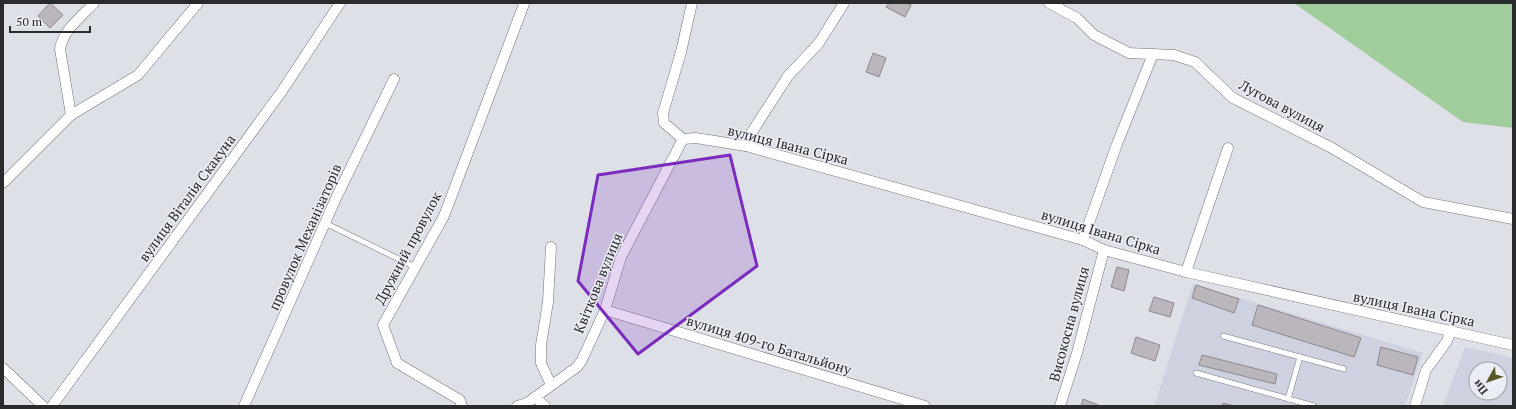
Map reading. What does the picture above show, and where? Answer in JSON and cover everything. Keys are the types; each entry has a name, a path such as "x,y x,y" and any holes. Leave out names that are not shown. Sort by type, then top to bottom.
{"street":[{"path":"71,115 60,49 62,39 69,29 94,3"},
{"path":"3,183 71,115 138,75 198,3"},
{"name":"вулиця Віталія Скакуна","path":"52,406 282,91 340,3"},
{"path":"683,139 664,123 663,113 681,52 692,3"},
{"path":"746,146 750,135 788,76 819,43 844,3"},
{"name":"Лугова вулиця","path":"1049,3 1077,18 1094,35 1129,53 1183,57 1195,62 1233,98 1332,148 1423,202 1513,219"},
{"name":"Дружний провулок","path":"462,406 460,400 397,363 383,325 444,216 524,4"},
{"path":"1083,240 1117,144 1153,54"},
{"name":"провулок Механізаторів","path":"244,406 326,223 394,79"},
{"name":"вулиця Івана Сірка","path":"683,139 696,138 746,146 1083,240 1104,250 1186,272 1513,345"},
{"name":"Квіткова вулиця","path":"517,406 527,403 535,398 577,366 582,360 605,310 621,257 683,139"},
{"path":"1186,272 1228,148"},
{"path":"551,247 548,302 541,345 541,363 551,385"},
{"name":"Високосна вулиця","path":"1060,406 1077,353 1104,250"},
{"name":"вулиця 409-го Батальйону","path":"605,310 926,406"},
{"path":"1415,406 1426,370 1447,341 1451,330"},
{"path":"3,368 43,406"},
{"path":"535,398 545,406"}],"lane":[{"path":"326,223 416,266"},
{"path":"1223,336 1344,369"},
{"path":"1288,399 1300,357"},
{"path":"1196,373 1314,406"}],"highlighted area":[{"path":"730,155 757,266 638,354 578,281 598,175"}],"shaded area":[{"path":"1193,284 1423,353 1405,406 1154,406"},
{"path":"1465,347 1513,358 1513,406 1443,406"}],"green space":[{"path":"1294,3 1513,3 1513,128 1463,122"}],"building":[{"path":"50,3 63,15 50,28 38,16"},
{"path":"889,3 907,3 911,5 905,17 886,7"},
{"path":"873,53 886,58 879,77 866,72"},
{"path":"1117,267 1129,270 1124,291 1111,287"},
{"path":"1196,285 1239,299 1234,313 1192,298"},
{"path":"1154,297 1174,303 1170,317 1149,311"},
{"path":"1258,305 1361,338 1354,357 1252,325"},
{"path":"1136,337 1160,345 1155,361 1131,353"},
{"path":"1381,347 1418,357 1413,375 1377,365"},
{"path":"1202,355 1277,374 1275,384 1199,365"},
{"path":"1083,399 1098,405 1081,406"},
{"path":"1223,403 1234,406 1222,406"}]}
